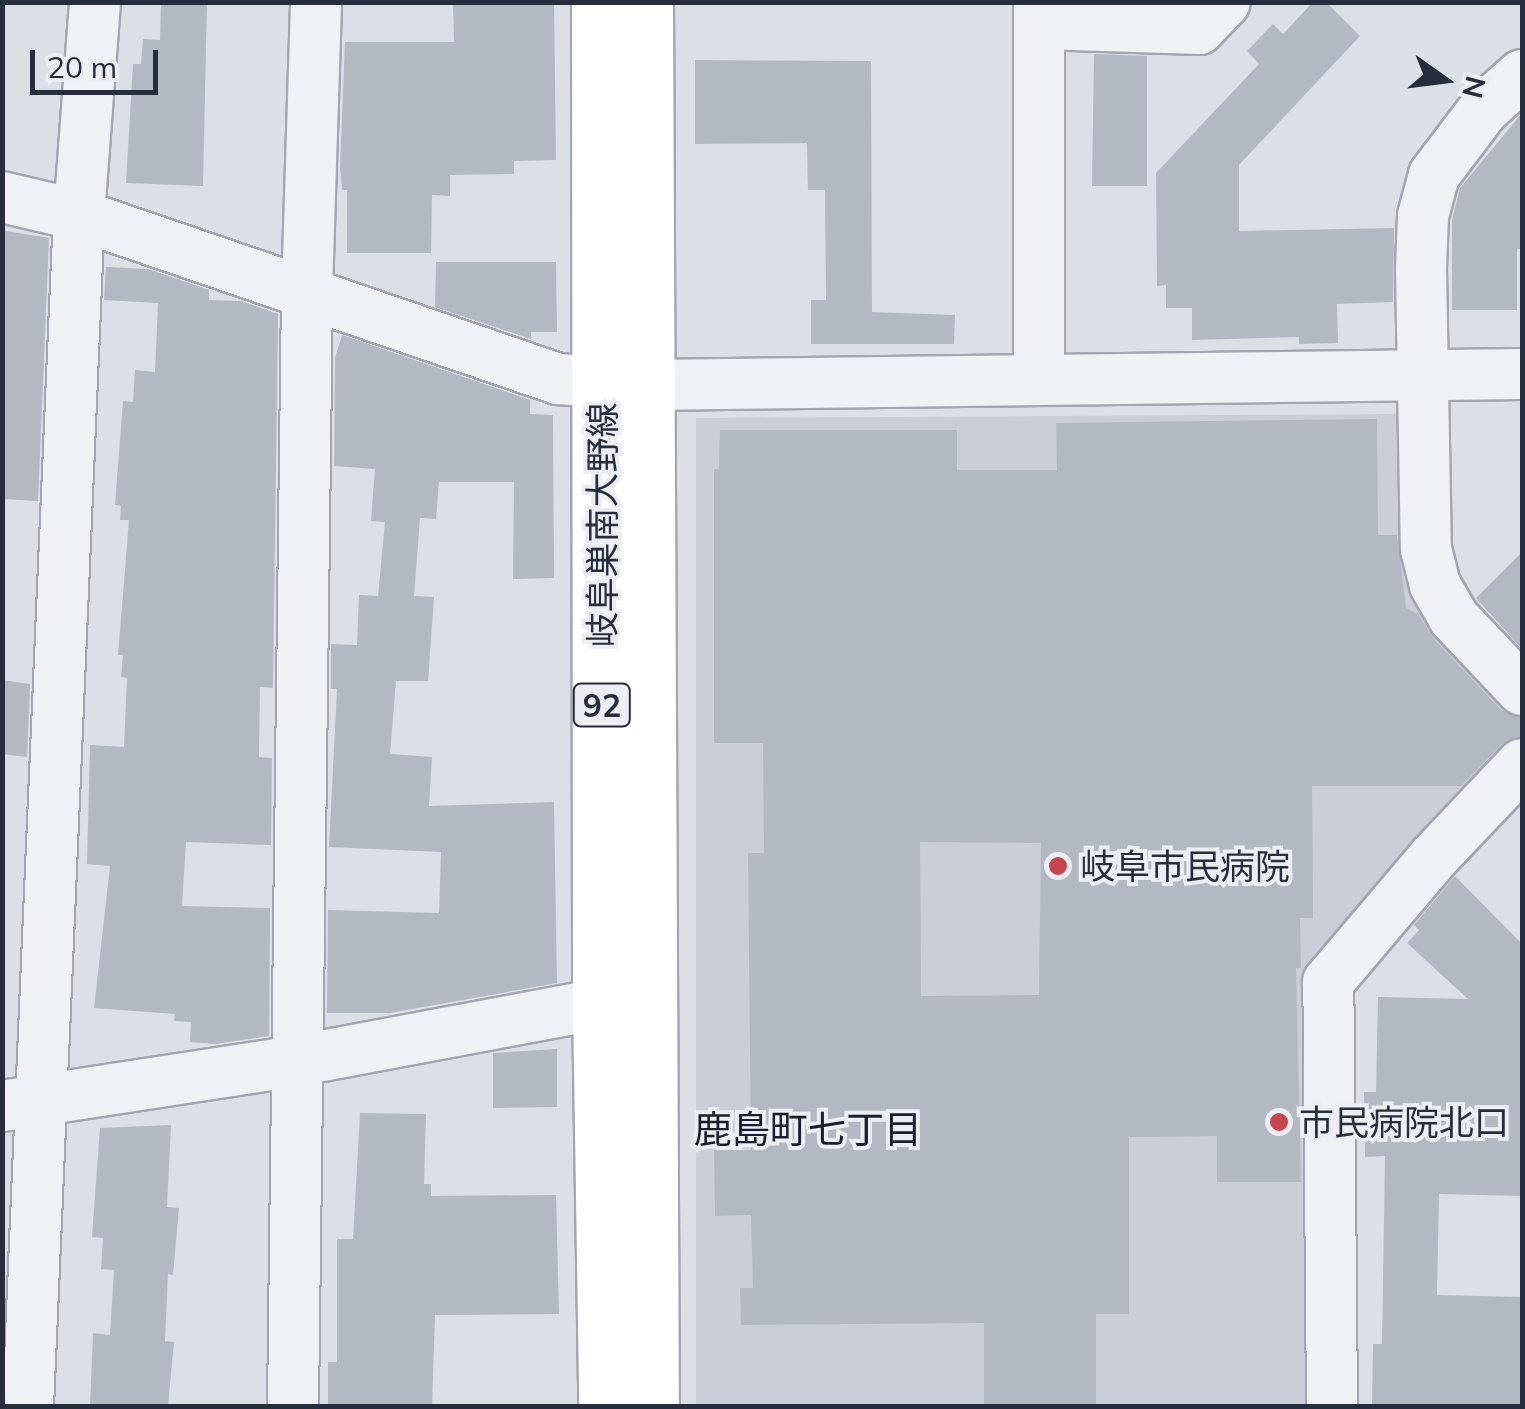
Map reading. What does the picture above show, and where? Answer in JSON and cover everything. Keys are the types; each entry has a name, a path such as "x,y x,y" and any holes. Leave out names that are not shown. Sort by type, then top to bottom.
{"main road":[{"name":"岐阜巣南大野線","path":"599,2 625,384 652,1406"},
{"name":"岐阜巣南大野線","path":"606,1406 600,1004 645,2"}],"street":[{"path":"28,1406 22,1104 95,2"},
{"path":"292,1406 307,291 316,2"},
{"path":"1039,378 1040,13 1199,29 1225,2"},
{"path":"1522,75 1484,109 1434,175 1423,216 1421,269 1426,374 1424,522 1435,585 1472,640 1522,690"},
{"path":"2,197 79,215 558,379 625,384 1522,374"},
{"path":"1332,1406 1328,982 1434,857 1522,764"},
{"path":"22,1104 294,1061 600,1004"}],"shaded area":[{"name":"岐阜市民病院","path":"1412,414 1417,578 1522,706 1522,755 1316,976 1319,1406 696,1406 696,418"}],"building":[{"path":"161,2 207,2 203,186 126,183 133,64 141,64 143,39 160,40"},
{"path":"453,2 554,2 556,160 514,161 514,174 450,175 450,196 432,195 431,253 347,253 347,190 342,190 340,168 345,42 454,42"},
{"path":"1313,2 1326,2 1360,36 1239,165 1239,231 1394,228 1393,302 1337,304 1338,343 1299,344 1299,337 1192,340 1192,308 1166,308 1166,285 1157,286 1156,173 1259,64 1247,51 1273,24 1283,34"},
{"path":"1094,54 1147,56 1147,186 1092,186"},
{"path":"695,60 871,61 872,312 955,315 954,344 811,344 811,300 826,300 825,190 808,190 807,143 695,144"},
{"path":"1522,113 1522,249 1517,249 1517,310 1452,310 1452,220 1460,188"},
{"path":"2,232 49,238 38,501 2,499"},
{"path":"436,262 556,262 557,332 531,332 531,339 435,307"},
{"path":"106,267 148,269 209,290 209,300 241,301 278,314 273,688 260,687 259,757 272,758 271,845 186,842 182,906 270,908 269,1036 215,1044 190,1042 191,1022 174,1021 175,1014 94,1008 110,866 87,864 90,745 124,747 127,678 121,677 123,655 118,655 129,520 120,520 121,506 115,505 123,401 133,402 135,370 155,372 158,303 104,300"},
{"path":"342,335 530,400 530,414 553,415 554,578 513,579 514,482 439,482 436,519 420,518 414,596 434,597 428,681 396,681 390,754 432,757 429,806 554,802 557,983 390,1013 327,1013 328,910 439,913 441,852 329,847 337,689 331,689 331,644 357,645 359,595 378,596 385,522 371,521 375,469 334,466 335,358"},
{"name":"岐阜市民病院","path":"1377,419 1378,535 1397,535 1406,608 1418,614 1433,638 1501,710 1522,718 1522,736 1502,744 1461,786 1312,786 1313,918 1300,918 1301,968 1296,968 1301,1182 1217,1182 1217,1136 1129,1137 1129,1314 1096,1314 1096,1406 984,1406 984,1323 741,1325 740,1288 753,1288 751,1215 715,1216 714,1150 751,1150 748,853 764,853 763,743 714,743 714,469 719,469 720,430 957,430 957,470 1057,470 1056,423","holes":["920,842 1041,843 1039,995 921,996"]},
{"path":"1522,552 1522,649 1476,598"},
{"path":"2,680 30,684 27,757 2,754"},
{"path":"1455,876 1522,944 1522,1196 1439,1194 1437,1295 1522,1297 1522,1406 1372,1406 1373,1344 1382,1344 1385,1156 1365,1157 1364,1092 1376,1092 1378,997 1468,999 1407,943 1419,930 1414,925"},
{"path":"557,1049 557,1107 493,1108 493,1053"},
{"path":"360,1113 426,1114 424,1184 431,1184 431,1196 556,1195 559,1314 435,1315 432,1406 328,1406 328,1362 337,1362 337,1239 353,1239"},
{"path":"171,1125 167,1207 179,1208 173,1275 168,1274 165,1341 174,1342 168,1406 90,1406 93,1333 110,1335 114,1270 101,1269 103,1238 92,1237 100,1128"}],"place":[{"name":"岐阜市民病院","path":"1058,866"},
{"name":"市民病院北口","path":"1279,1122"}],"district":[{"name":"鹿島町七丁目","path":"808,1130"}]}
